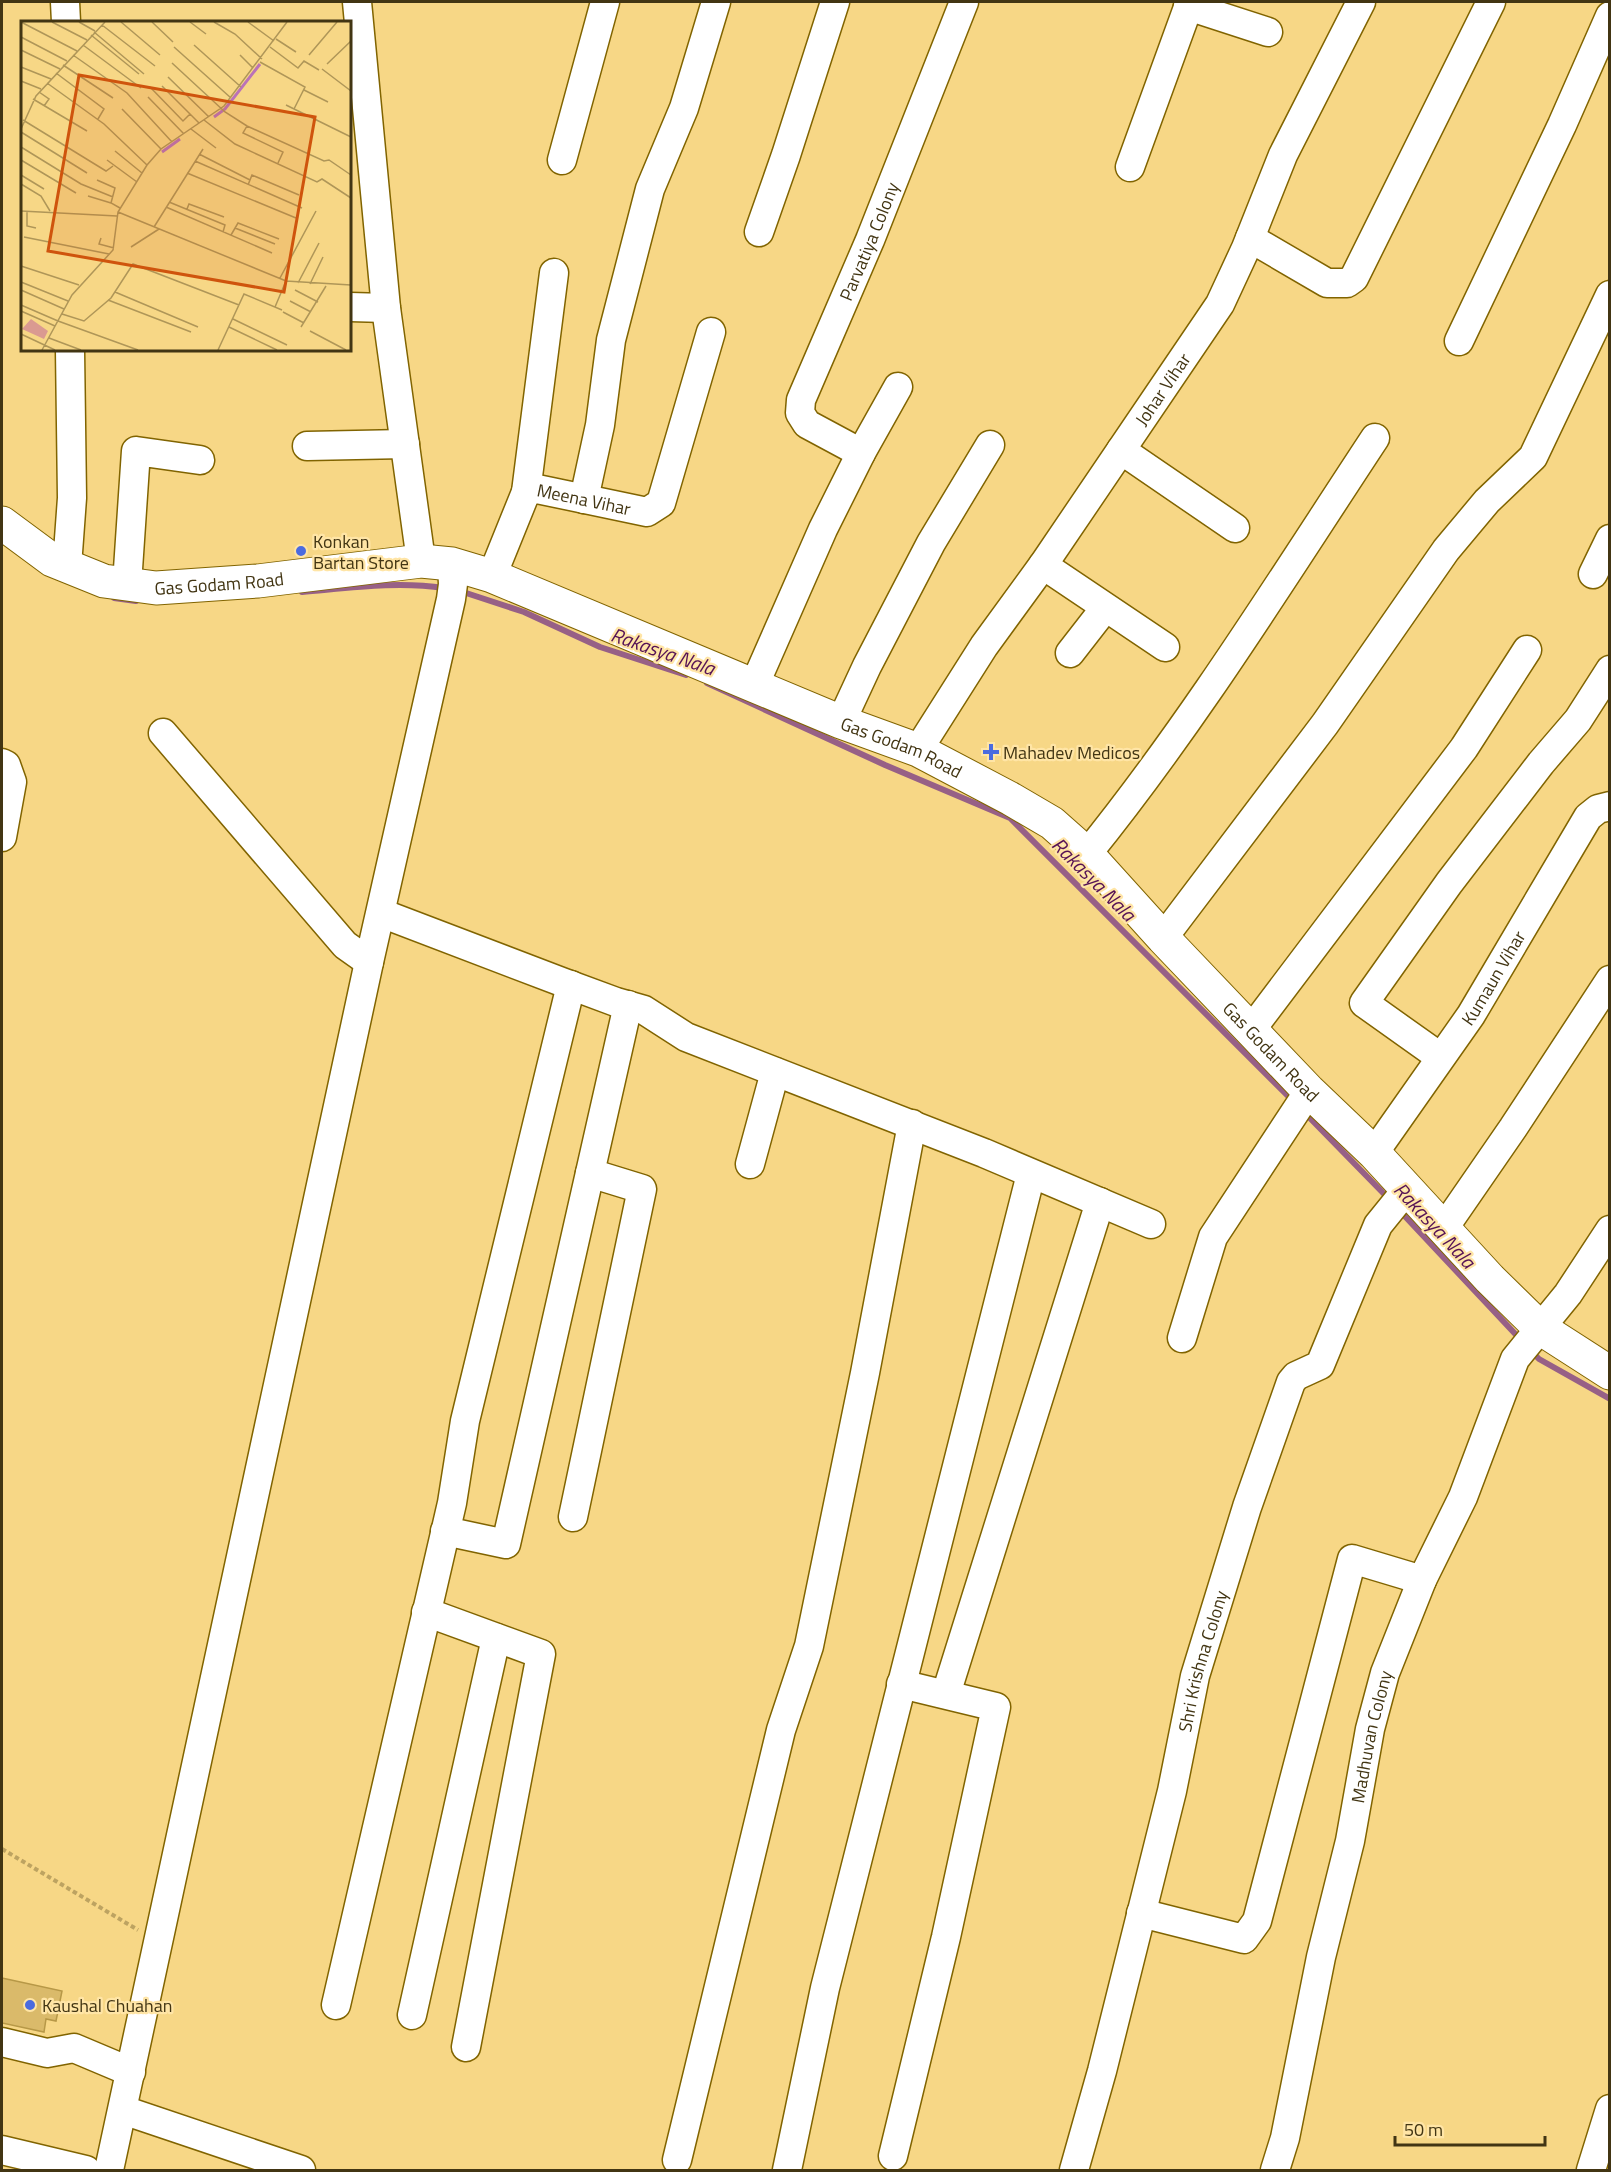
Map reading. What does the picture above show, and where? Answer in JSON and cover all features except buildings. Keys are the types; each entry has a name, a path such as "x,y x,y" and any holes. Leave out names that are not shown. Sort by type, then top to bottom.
{"main road":[{"name":"Gas Godam Road","path":"2,523 52,560 104,581 156,588 247,582 492,576 841,722 918,750 1002,794 1052,824 1087,854 1163,938 1251,1029 1302,1102 1374,1153 1397,1201 1444,1228 1490,1279 1529,1342 1610,1373"}],"street":[{"path":"65,2 66,21"},
{"path":"109,2170 381,913 444,577 405,444 386,308 357,2"},
{"path":"562,160 605,2"},
{"path":"584,500 600,425 611,340 650,189 684,108 716,2"},
{"path":"759,232 835,2"},
{"name":"Parvatiya Colony","path":"861,453 807,424 800,413 801,400 870,240 964,2"},
{"name":"Johar Vihar","path":"918,750 984,646 1043,565 1220,304 1250,238 1283,155 1361,2"},
{"path":"1250,238 1327,284 1347,283 1354,278 1491,2"},
{"path":"1130,167 1189,4 1268,32"},
{"path":"1459,341 1562,125 1610,16"},
{"path":"526,492 554,273"},
{"path":"1163,938 1325,724 1446,550 1487,501 1533,457 1610,295"},
{"path":"351,307 386,308"},
{"name":"Meena Vihar","path":"492,576 526,492 537,489 647,512 661,503 711,332"},
{"path":"67,566 72,498 70,351"},
{"path":"754,686 823,529 861,453 898,387"},
{"path":"1087,854 1121,812 1215,682 1375,438"},
{"path":"307,446 405,444"},
{"path":"841,722 867,666 931,543 990,445"},
{"path":"1121,450 1236,528"},
{"path":"127,584 136,451 200,460"},
{"path":"1593,574 1610,539"},
{"path":"1043,565 1165,646"},
{"path":"1070,654 1105,608"},
{"path":"1251,1029 1464,748 1527,650"},
{"path":"1440,1057 1364,1003 1449,883 1578,720 1610,670"},
{"path":"164,733 345,945 369,962"},
{"path":"2,763 6,765 12,782 2,837"},
{"name":"Kumaun Vihar","path":"1374,1153 1471,1015 1588,817 1598,808 1610,806"},
{"path":"381,913 571,985 644,1010 686,1037 912,1124 1151,1224"},
{"path":"1444,1228 1610,980"},
{"path":"336,2005 445,1531 465,1421 571,985"},
{"path":"445,1531 506,1544 628,1005"},
{"path":"750,1164 776,1072"},
{"path":"1182,1338 1212,1237 1302,1102"},
{"path":"677,2160 781,1730 809,1646 865,1373 912,1124"},
{"path":"573,1517 642,1189 590,1173"},
{"path":"787,2170 825,1988 1031,1174"},
{"name":"Shri Krishna Colony","path":"1074,2170 1102,2071 1172,1791 1195,1676 1247,1507 1291,1382 1296,1376 1320,1365 1377,1225 1397,1201"},
{"path":"946,1694 1100,1202"},
{"name":"Madhuvan Colony","path":"1275,2170 1285,2138 1321,1957 1350,1841 1370,1729 1385,1673 1422,1580 1462,1497 1529,1342 1568,1294 1610,1230"},
{"path":"1141,1913 1244,1940 1257,1921 1352,1559 1422,1580"},
{"path":"426,1612 541,1654 466,2047"},
{"path":"412,2015 496,1638"},
{"path":"892,2156 946,1936 996,1707 901,1684"},
{"path":"2,2042 47,2053 74,2048 131,2072"},
{"path":"1591,2170 1610,2109"},
{"path":"123,2110 301,2170"},
{"path":"2,2150 86,2170"}],"path":[{"path":"2,1849 157,1941"}],"waterway":[{"path":"302,592 391,585 444,588"},
{"name":"Rakasya Nala","path":"460,591 524,612 600,647 686,675"},
{"path":"114,598 136,601"},
{"name":"Rakasya Nala","path":"707,683 885,765 1010,818 1292,1100"},
{"name":"Rakasya Nala","path":"1304,1112 1389,1199"},
{"name":"Rakasya Nala","path":"1400,1211 1520,1339"},
{"name":"Rakasya Nala","path":"1531,1351 1539,1359 1610,1399"}],"place":[{"name":"Konkan Bartan Store","path":"301,551"},
{"name":"Mahadev Medicos","path":"991,752"},
{"name":"Kaushal Chuahan","path":"30,2005"}]}
